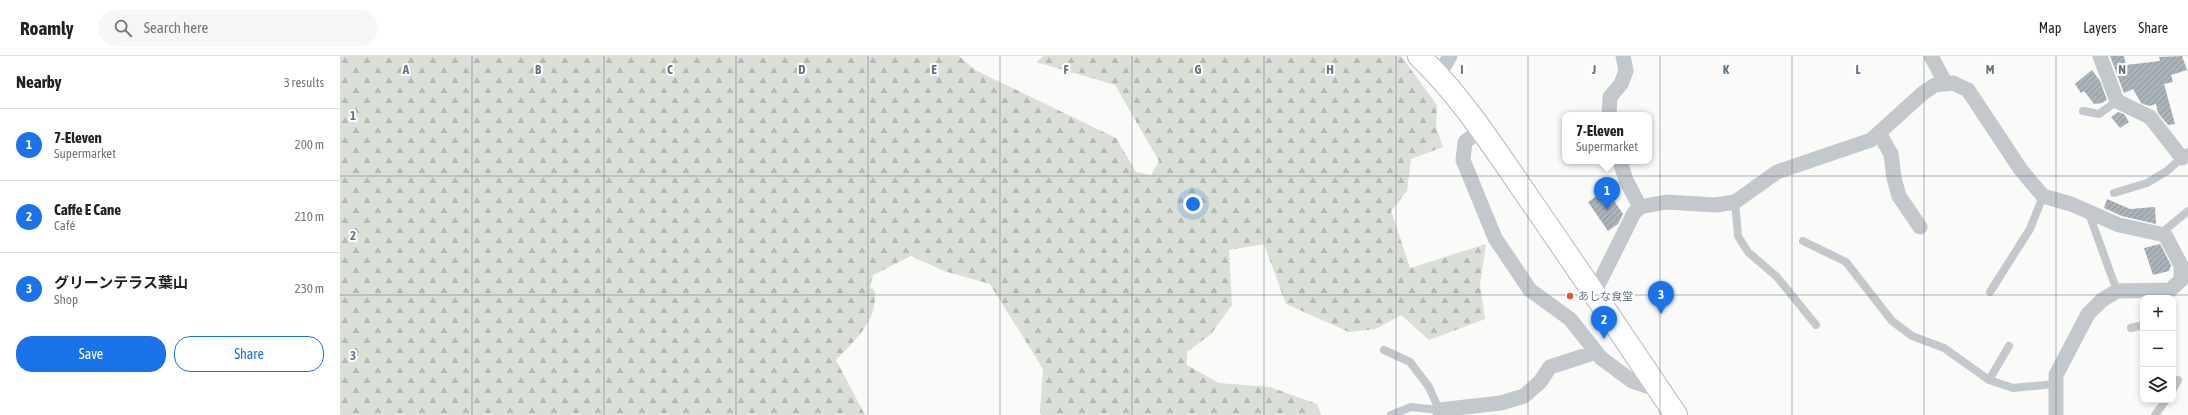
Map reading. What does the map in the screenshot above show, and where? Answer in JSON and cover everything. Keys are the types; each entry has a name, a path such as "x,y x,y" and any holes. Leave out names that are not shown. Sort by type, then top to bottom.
{"street":[{"path":"1419,56 1439,75 1481,129 1676,415"},
{"path":"1439,75 1450,56"},
{"path":"1609,112 1610,97 1621,84 1626,71 1623,56"},
{"path":"1931,56 1946,84"},
{"path":"2100,56 2117,101 2150,118 2185,155"},
{"path":"1594,293 1634,213 1640,207 1666,202 1716,205 1735,202 1777,172 1871,140 1922,93 1935,85 1953,83 1968,90 2022,170 2043,196 2071,204 2119,225 2165,235 2184,264 2181,280 2170,290 2158,294 2118,291 2102,300 2088,314 2056,375 2056,415"},
{"path":"1481,129 1464,142 1463,160 1495,238 1530,290 1570,319 1596,352 1632,381 1660,390"},
{"path":"1879,133 1892,154 1894,178 1899,196 1920,227"},
{"path":"1621,164 1626,180 1640,207"},
{"path":"1440,412 1501,403 1524,396 1540,382 1550,367 1596,352"}],"lane":[{"path":"2082,111 2099,114 2117,101"},
{"path":"2114,192 2147,183 2167,171 2185,155"},
{"path":"1990,292 2030,229 2043,196"},
{"path":"1735,202 1738,236 1748,252 1777,277 1816,325"},
{"path":"2088,211 2118,291"},
{"path":"2160,234 2188,211"},
{"path":"1803,241 1846,262 1897,324 1912,336 1944,348 1989,380 2013,388 2056,384"},
{"path":"2131,328 2140,326"},
{"path":"1989,380 2009,346"},
{"path":"1384,350 1410,362 1429,387 1440,412"},
{"path":"2176,384 2178,380"},
{"path":"2155,415 2164,403"},
{"path":"1391,415 1411,407 1440,412"}],"green space":[{"path":"340,56 959,56 975,70 1116,138 1136,172 1151,175 1159,161 1115,85 1036,62 1044,56 1401,56 1437,105 1436,127 1443,147 1411,159 1407,191 1391,211 1410,268 1486,244 1480,284 1485,319 1429,340 1401,315 1376,329 1349,332 1286,304 1264,244 1229,250 1232,305 1211,334 1187,352 1187,365 1219,383 1270,387 1317,404 1321,415 1041,415 1043,369 990,284 944,271 911,256 873,275 870,287 875,291 875,302 869,321 857,338 836,360 865,415 340,415"}],"building":[{"path":"2110,56 2124,56 2126,65 2160,61 2159,57 2182,56 2187,70 2171,75 2173,82 2164,84 2175,124 2168,125 2158,113 2156,104 2149,106 2141,103 2133,89 2124,93"},
{"path":"2092,70 2100,81 2107,100 2102,103 2094,104 2084,91 2081,93 2075,84"},
{"path":"2118,112 2124,114 2129,122 2120,128 2111,117"},
{"path":"1606,189 1623,214 1618,224 1608,231 1588,202"},
{"path":"2107,199 2130,209 2155,207 2156,224 2122,216 2104,208"},
{"path":"2160,244 2171,265 2169,271 2153,275 2144,248"}],"place":[{"name":"7-Eleven","path":"1607,210"},
{"name":"あしな食堂","path":"1570,296"},
{"name":"グリーンテラス葉山","path":"1661,314"},
{"name":"Caffe E Cane","path":"1604,339"}]}
